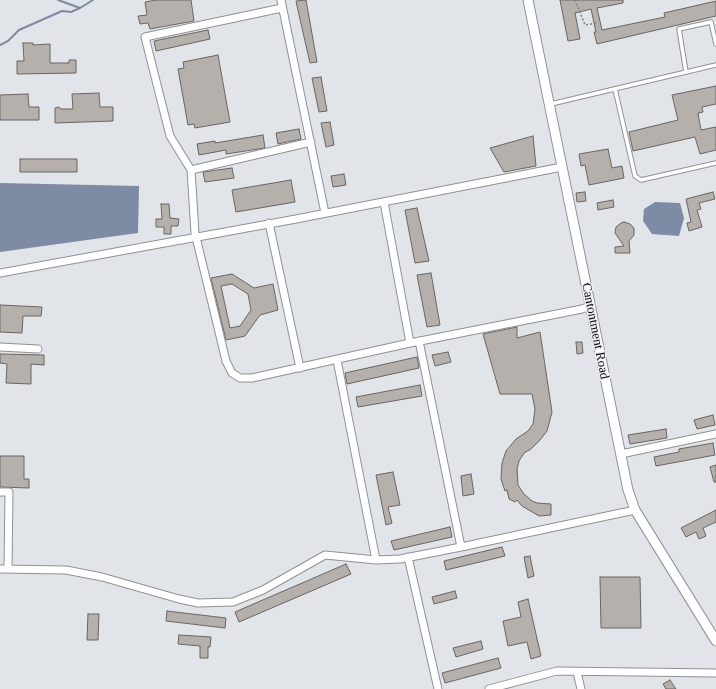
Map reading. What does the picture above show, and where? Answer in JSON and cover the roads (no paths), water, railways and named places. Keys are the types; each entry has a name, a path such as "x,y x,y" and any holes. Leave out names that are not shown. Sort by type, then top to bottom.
{"street":[{"path":"281,0 325,213"},
{"name":"Cantontment Road","path":"528,0 628,490 635,510 716,641"},
{"path":"282,8 145,37 170,136 191,170 196,233 226,361 232,373 240,378 252,378 419,341 582,309 590,306"},
{"path":"191,170 311,142"},
{"path":"0,273 384,202 562,166"},
{"path":"384,202 410,343"},
{"path":"270,223 300,368"},
{"path":"419,341 461,547"},
{"path":"0,347 38,349"},
{"path":"337,360 376,560"},
{"path":"620,454 716,434"},
{"path":"0,492 9,492 4,569 66,570 102,576 179,599 211,603 233,602 264,590 324,555 376,560 400,559 635,510"},
{"path":"408,557 438,689"},
{"path":"489,689 557,671 716,673"},
{"path":"577,672 581,689"}],"lane":[{"path":"686,72 679,29 711,22 716,44"},
{"path":"549,104 716,65"},
{"path":"615,89 635,176 641,180 716,163"}],"water":[{"path":"0,183 139,186 138,233 0,252"},
{"path":"655,202 680,203 684,218 679,236 652,234 643,221 644,209"}],"waterway":[{"path":"58,0 80,8 93,0"},
{"path":"0,45 8,41 19,30 62,11 71,12 80,8"}]}
